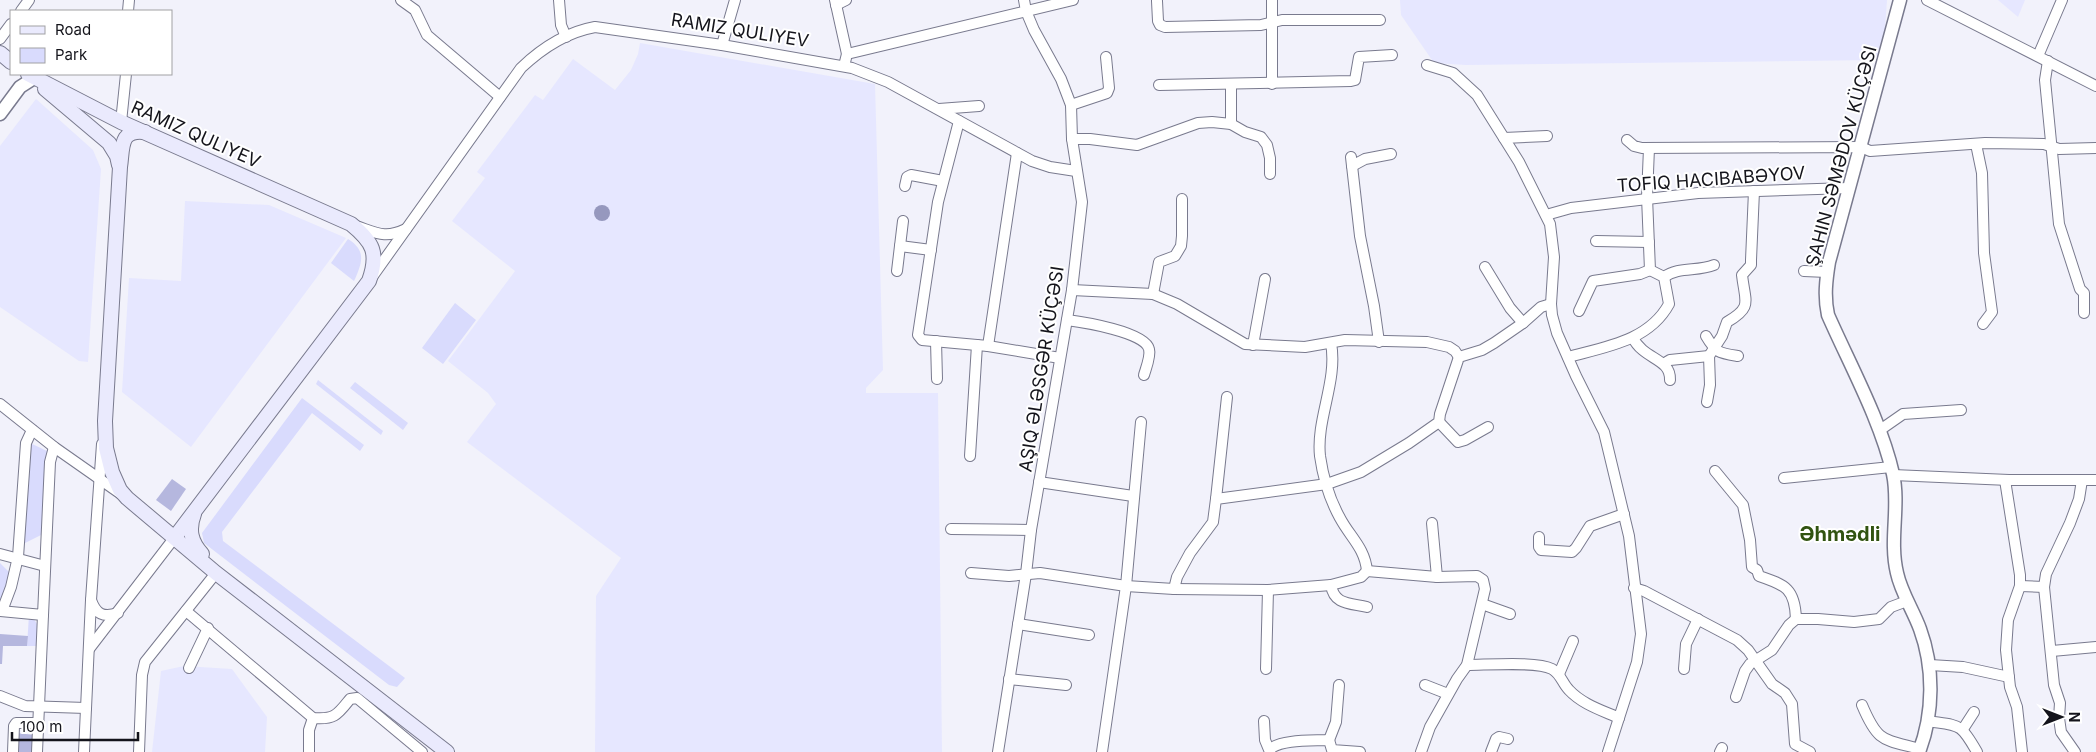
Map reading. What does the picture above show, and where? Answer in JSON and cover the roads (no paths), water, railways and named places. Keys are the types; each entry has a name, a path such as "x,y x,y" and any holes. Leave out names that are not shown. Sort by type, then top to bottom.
{"main road":[{"path":"0,53 10,61"},
{"path":"31,76 67,109 109,143 117,156 120,168"},
{"name":"RAMIZ QULIYEV","path":"31,76 121,122 351,224"},
{"path":"121,122 105,421 106,448 112,472 120,490 127,498 373,703 447,752"},
{"path":"120,168 125,138 132,132 145,132"},
{"path":"175,537 369,281 374,262 371,246 363,234 351,224"},
{"path":"197,507 193,518 191,534 193,542 203,554 458,752"}],"street":[{"path":"401,0 415,10 427,34 500,97"},
{"path":"559,0 562,25 566,37"},
{"path":"722,44 735,0"},
{"path":"844,66 847,54 836,2 846,0"},
{"path":"998,752 1026,574 1031,530 1072,290 1082,202 1072,139 1071,105 1062,79 1034,30 1026,11 1024,0"},
{"path":"847,54 1073,0"},
{"path":"1272,0 1272,84"},
{"name":"ŞAHIN SƏMƏDOV KÜÇƏSI","path":"1900,0 1827,272 1825,287 1828,315 1880,430 1892,471 1896,498 1895,563 1897,575 1922,636 1930,665 1930,705 1919,751"},
{"path":"1927,0 2096,86"},
{"path":"2038,56 2062,0"},
{"path":"1157,1 1158,21 1160,25 1165,27 1261,25 1282,20 1380,20"},
{"path":"0,39 10,25"},
{"name":"RAMIZ QULIYEV","path":"369,281 521,68 550,45 581,30 607,28 722,44 844,66 888,82 1017,153 1050,168 1064,168 1076,171"},
{"path":"1159,85 1351,82 1355,80 1359,57 1392,55"},
{"path":"1071,105 1107,94 1109,88 1106,57"},
{"path":"2048,61 2045,80 2059,224 2074,271 2084,293 2084,313"},
{"path":"1427,65 1453,73 1477,95 1519,162 1546,215 1553,239 1551,304 1557,333 1604,432 1624,514 1641,634 1640,649 1608,752"},
{"path":"121,122 126,75"},
{"path":"0,114 20,87 31,76"},
{"path":"1231,84 1231,124"},
{"path":"938,109 979,106"},
{"path":"959,121 943,180 930,250 918,335 922,340 988,346 1060,358"},
{"path":"1072,139 1090,139 1137,145 1198,124 1212,122 1231,124 1244,132 1261,137 1270,158 1270,174"},
{"path":"1504,138 1547,136"},
{"path":"1627,140 1634,146 1649,148 1861,147 1870,151 1976,144 2044,144 2059,149 2096,148"},
{"path":"1976,144 1982,173 1984,253 1992,312 1983,324"},
{"path":"1649,148 1650,270"},
{"path":"988,346 1017,153"},
{"path":"1379,342 1360,236 1351,162 1391,154"},
{"path":"905,186 907,177 911,175 943,180"},
{"path":"1546,215 1571,208 1698,193 1849,188"},
{"path":"1712,353 1722,336 1727,322 1741,313 1746,304 1742,275 1750,265 1751,260 1754,191"},
{"path":"1153,294 1157,265 1162,260 1176,256 1180,246 1182,236 1182,199"},
{"path":"897,271 903,221"},
{"path":"351,224 385,235 394,234 407,228"},
{"path":"1596,241 1649,242"},
{"path":"900,246 930,250"},
{"path":"1664,278 1675,270 1708,268 1714,265"},
{"path":"1485,267 1510,308 1523,323"},
{"path":"1568,357 1633,338 1649,327 1667,307 1669,300 1664,278 1650,270"},
{"path":"1579,311 1593,281 1640,274 1650,270"},
{"path":"1804,271 1827,272"},
{"path":"1253,345 1265,279"},
{"path":"1072,290 1153,294 1177,304 1245,344 1305,346 1346,340 1436,343 1455,350 1459,357 1442,405 1439,422 1410,443 1361,472 1327,484 1216,499"},
{"path":"1459,357 1482,350 1523,323 1541,306 1551,304"},
{"path":"1067,320 1107,326 1143,341 1149,346 1150,352 1144,376"},
{"path":"1706,336 1712,353 1707,402"},
{"path":"1633,338 1644,353 1665,363 1669,370 1670,380"},
{"path":"936,341 936,379"},
{"path":"971,573 1009,576 1040,573 1126,586 1174,589 1268,590 1331,585 1361,577 1366,571 1363,551 1341,520 1333,504 1320,458 1319,444 1332,363 1331,343"},
{"path":"970,456 977,345"},
{"path":"1665,363 1670,360 1712,353 1738,356"},
{"path":"1174,589 1177,577 1190,553 1213,522 1227,397"},
{"path":"0,404 54,447 127,498"},
{"path":"1880,430 1903,414 1961,410"},
{"path":"84,752 98,479 105,421"},
{"path":"1102,752 1126,586 1141,422"},
{"path":"1439,422 1458,442 1488,427"},
{"path":"32,430 26,442 18,558 12,587 1,611 43,614"},
{"path":"36,752 40,706 50,462 54,447"},
{"path":"1715,471 1743,505 1750,540 1752,567 1757,570 1759,576 1787,588 1792,594 1796,619"},
{"path":"1784,478 1892,471 2005,480 2096,480"},
{"path":"2005,480 2020,575 2020,586 2008,620 2006,650 2009,677 2017,706 2022,752"},
{"path":"2075,752 2062,732 2059,718 2060,703 2054,685 2044,587 2046,574 2079,499 2082,480"},
{"path":"1040,482 1133,496"},
{"path":"1539,537 1539,547 1541,550 1572,552 1590,526 1624,514"},
{"path":"1432,522 1437,577"},
{"path":"951,529 1031,530"},
{"path":"89,649 175,537"},
{"path":"0,554 45,566"},
{"path":"1366,571 1437,577 1477,576 1483,580 1485,589 1467,665 1430,727 1421,752"},
{"path":"139,752 143,668 145,662 216,572"},
{"path":"1331,585 1332,595 1337,600 1368,607"},
{"path":"2020,586 2044,587"},
{"path":"1634,588 1698,618 1737,640 1767,678 1785,693 1792,704 1794,744 1810,752"},
{"path":"1266,669 1268,590"},
{"path":"91,600 95,610 101,615 111,615 118,612"},
{"path":"1736,697 1744,671 1772,650 1789,625 1796,619 1854,622 1879,619 1891,607 1907,600"},
{"path":"1482,604 1510,614"},
{"path":"186,611 313,718 322,719 336,716 353,698 357,698 373,703 422,752"},
{"path":"1684,668 1686,644 1698,618"},
{"path":"1018,624 1089,635"},
{"path":"189,668 208,628"},
{"path":"1559,674 1572,641"},
{"path":"2052,651 2096,647"},
{"path":"1467,665 1538,665 1551,668 1559,674 1568,689 1586,704 1619,718"},
{"path":"1930,665 1963,667 2009,677"},
{"path":"1009,679 1066,685"},
{"path":"1339,685 1336,722 1329,740 1332,750 1360,752"},
{"path":"1425,685 1448,694"},
{"path":"0,696 19,704 86,708"},
{"path":"1862,705 1878,735 1919,751"},
{"path":"1963,729 1974,712"},
{"path":"309,752 309,730 313,718"},
{"path":"1264,721 1264,740 1270,750 1275,744 1329,740"},
{"path":"1927,721 1955,725 1963,729 1977,752"},
{"path":"12,752 14,726 16,723 38,723"},
{"path":"1491,752 1496,739 1499,737 1508,739"}],"district":[{"name":"Əhmədli","path":"1840,534"}]}
